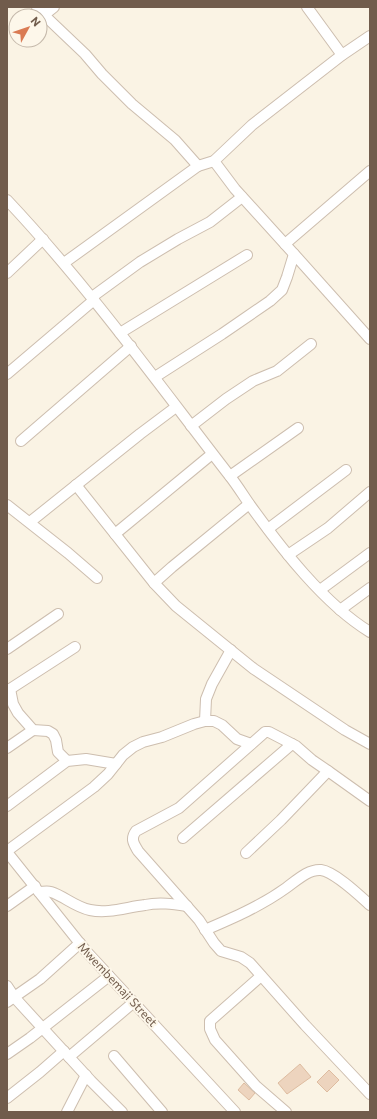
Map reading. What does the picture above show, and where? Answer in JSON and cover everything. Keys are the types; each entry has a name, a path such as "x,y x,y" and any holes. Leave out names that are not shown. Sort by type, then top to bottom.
{"street":[{"path":"307,7 342,55"},
{"path":"48,20 85,54 102,74 132,104 175,140 198,166"},
{"path":"64,263 198,166 214,161 252,125 342,55 370,36"},
{"path":"214,161 242,198 370,339"},
{"path":"285,244 370,172"},
{"path":"7,374 93,298 140,262 210,222 242,198"},
{"path":"7,201 43,239 93,298 230,476 288,555 340,610 370,632"},
{"path":"7,273 43,239"},
{"path":"154,377 222,334 270,301 282,290 294,254"},
{"path":"120,333 247,255"},
{"path":"191,426 252,381 277,371 311,344"},
{"path":"21,441 131,346"},
{"path":"30,522 176,407"},
{"path":"230,476 298,428"},
{"path":"115,534 212,454"},
{"path":"268,528 346,470"},
{"path":"76,485 154,583 176,606 254,670 345,730 370,744"},
{"path":"288,555 328,528 370,492"},
{"path":"154,583 250,504"},
{"path":"7,505 30,522 96,578"},
{"path":"320,590 370,553"},
{"path":"340,610 370,588"},
{"path":"7,649 58,614"},
{"path":"33,730 18,713 13,704 9,690 75,647"},
{"path":"205,721 206,699 212,684 231,650"},
{"path":"7,852 94,787 133,746 205,721 214,721 222,725 237,739 251,744"},
{"path":"7,748 33,730 48,731 53,734 56,740 58,752 67,761"},
{"path":"370,801 292,744 267,732 263,733 179,808 136,831 133,836 133,842 138,851 199,920 214,943 221,950 241,957 250,963 370,1094"},
{"path":"183,838 292,744"},
{"path":"7,806 67,761 86,759 116,764"},
{"path":"246,853 281,820 328,771"},
{"name":"Mwembemaji Street","path":"7,852 80,943 235,1112"},
{"path":"205,930 272,899 312,871 320,870 328,872 354,890 370,905"},
{"path":"7,906 37,889 59,895 68,902 90,910 122,910 159,903 187,906"},
{"path":"11,1000 40,979 80,943"},
{"path":"7,1054 110,976"},
{"path":"261,976 210,1021 210,1029 215,1040 230,1059 256,1086 286,1112"},
{"path":"7,986 11,1000 42,1028 86,1076 122,1112"},
{"path":"7,1098 134,1002"},
{"path":"114,1056 162,1112"},
{"path":"72,1110 86,1076"}],"building":[{"path":"300,1064 311,1077 287,1094 278,1083"},
{"path":"329,1070 339,1080 327,1092 317,1082"},
{"path":"244,1083 255,1093 249,1100 238,1090"}]}
